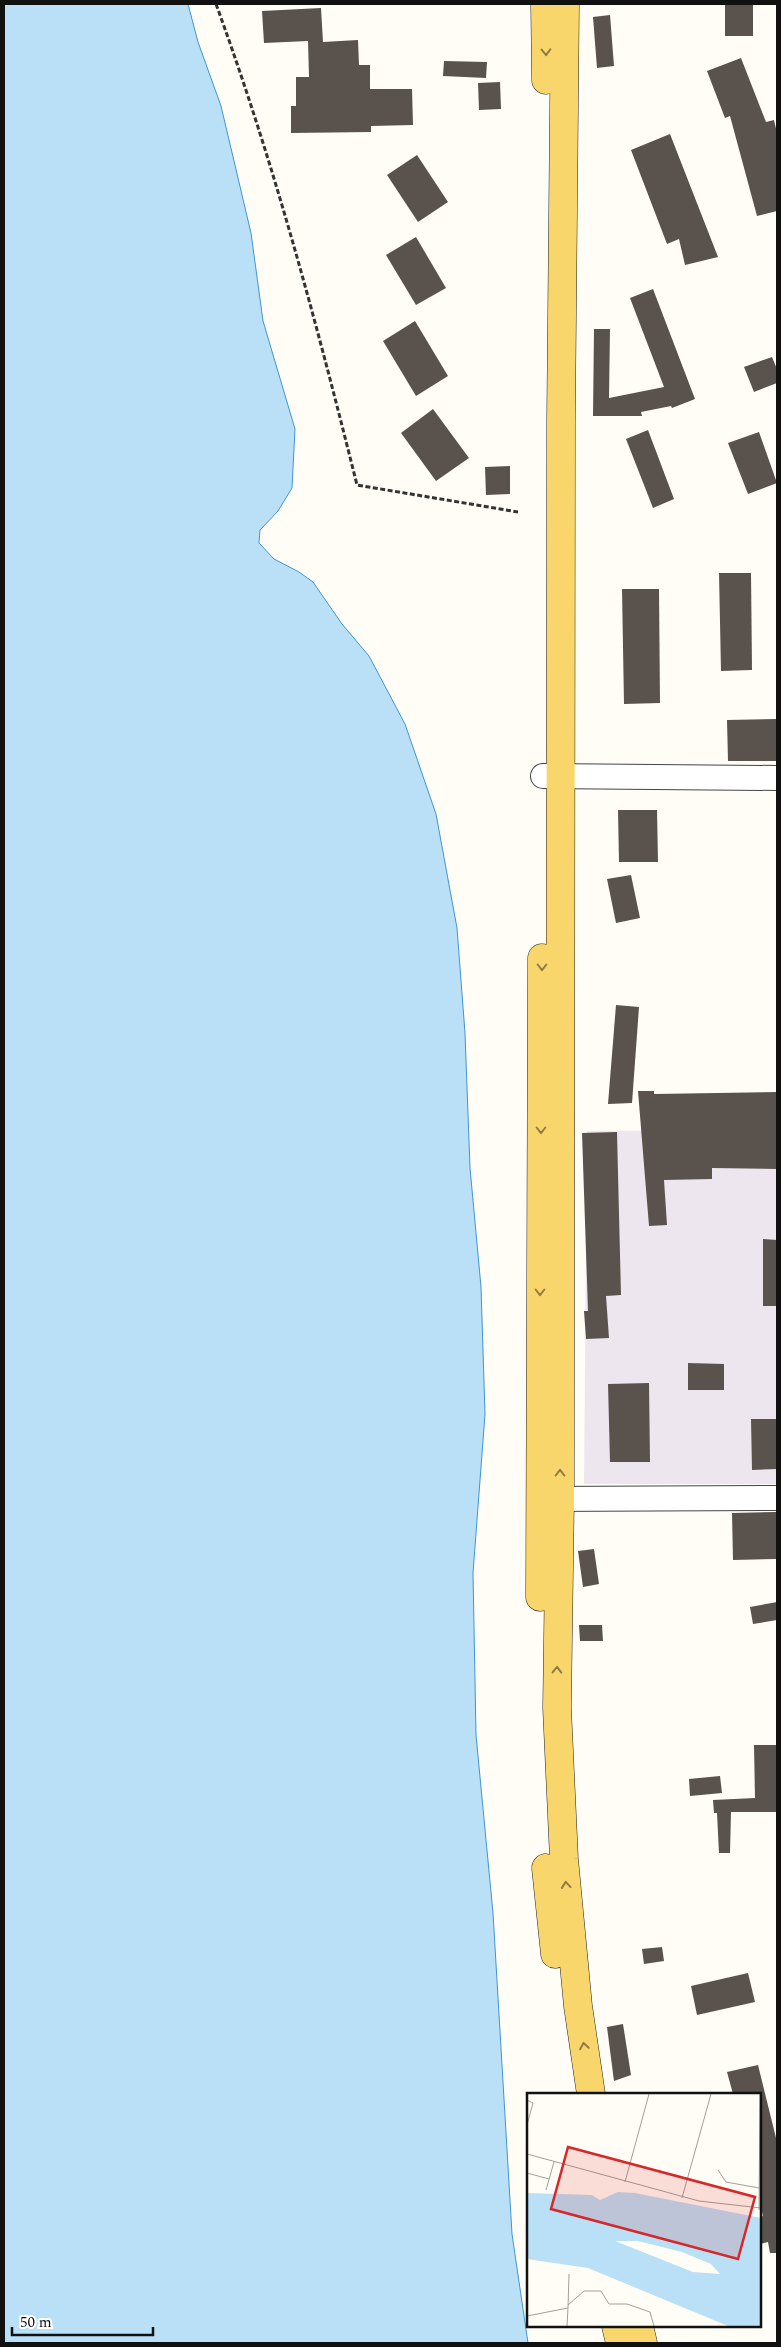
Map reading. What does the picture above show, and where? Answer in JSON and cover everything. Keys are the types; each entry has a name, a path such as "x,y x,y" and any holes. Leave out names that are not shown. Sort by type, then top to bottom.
{"main road":[{"path":"545,4 556,131 561,421 552,776 550,1499 564,1859 578,2006 591,2093"},
{"path":"556,131 565,4"},
{"path":"550,1499 540,1715 544,1835 549,1910 572,2093"},
{"path":"616,2327 620,2343"},
{"path":"639,2327 643,2343"}],"street":[{"path":"552,776 777,778"},
{"path":"550,1499 777,1498"}],"path":[{"path":"216,4 246,87 296,247 357,485 518,512"}],"shaded area":[{"path":"777,1130 777,1484 584,1484 587,1131"}],"water":[{"path":"4,4 188,4 198,42 221,106 251,233 263,321 295,429 292,488 278,511 260,530 259,543 274,559 299,572 313,582 342,624 369,656 405,724 436,814 457,928 465,1033 470,1168 481,1287 485,1414 473,1573 476,1735 493,1913 512,2234 528,2343 4,2343"}],"building":[{"path":"725,4 753,4 753,36 725,36"},
{"path":"321,8 323,42 358,40 359,65 370,65 370,89 412,89 413,125 371,126 371,132 291,133 291,106 296,106 296,77 309,77 308,41 264,43 262,11"},
{"path":"610,15 614,66 597,68 593,17"},
{"path":"741,58 766,122 774,120 777,133 777,211 757,216 730,116 725,118 707,71"},
{"path":"444,61 487,62 486,78 443,76"},
{"path":"500,82 501,109 479,110 478,83"},
{"path":"670,134 718,257 685,265 679,239 667,244 631,150"},
{"path":"417,155 448,202 418,222 387,175"},
{"path":"416,237 446,288 416,305 386,255"},
{"path":"653,289 695,399 672,408 671,406 641,412 642,416 593,416 594,329 610,329 609,398 664,387 630,298"},
{"path":"415,321 448,376 416,396 383,341"},
{"path":"772,357 777,369 777,383 754,392 744,367"},
{"path":"433,409 469,458 436,481 401,433"},
{"path":"648,430 674,499 653,508 626,439"},
{"path":"759,432 777,483 748,494 728,443"},
{"path":"510,466 510,494 486,495 485,467"},
{"path":"719,573 751,573 752,670 721,671"},
{"path":"622,589 659,589 660,703 624,704"},
{"path":"777,719 777,761 728,761 727,720"},
{"path":"618,810 657,810 658,862 619,862"},
{"path":"631,875 640,918 616,923 607,879"},
{"path":"616,1005 639,1007 632,1103 608,1104"},
{"path":"638,1091 654,1091 654,1094 777,1092 777,1169 712,1168 712,1179 664,1180 667,1225 649,1226"},
{"path":"617,1132 621,1295 606,1296 609,1338 586,1339 584,1311 588,1311 582,1133"},
{"path":"763,1239 777,1240 777,1306 763,1306"},
{"path":"688,1363 724,1364 724,1390 688,1390"},
{"path":"649,1383 650,1462 610,1462 608,1384"},
{"path":"751,1419 777,1419 777,1469 752,1470"},
{"path":"777,1512 777,1559 733,1560 732,1513"},
{"path":"594,1549 599,1584 583,1587 578,1551"},
{"path":"777,1602 777,1620 753,1624 750,1607"},
{"path":"579,1625 602,1625 603,1641 580,1641"},
{"path":"754,1745 777,1745 777,1812 731,1812 730,1853 719,1853 717,1813 714,1813 713,1800 755,1798"},
{"path":"720,1776 722,1793 690,1796 689,1779"},
{"path":"662,1947 664,1961 644,1964 642,1949"},
{"path":"748,1973 755,2002 697,2015 691,1986"},
{"path":"623,2024 631,2075 614,2081 607,2027"},
{"path":"758,2065 777,2142 777,2253 770,2253 768,2242 761,2244 761,2217 763,2216 761,2207 761,2095 763,2094 733,2093 727,2072"}]}
